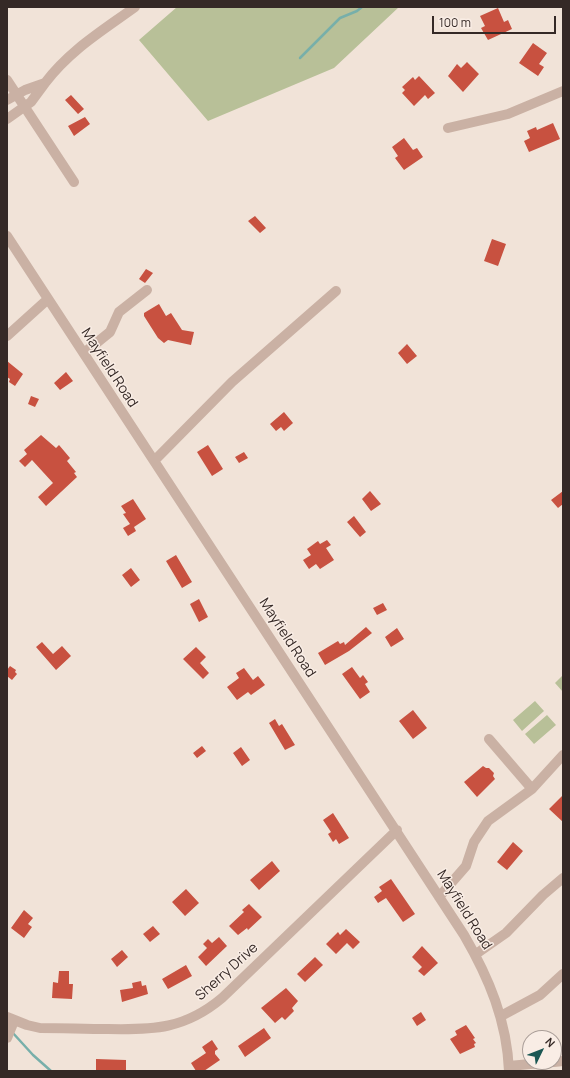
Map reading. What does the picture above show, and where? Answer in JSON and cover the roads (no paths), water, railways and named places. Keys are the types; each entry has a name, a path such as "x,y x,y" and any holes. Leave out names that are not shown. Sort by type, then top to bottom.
{"street":[{"path":"7,119 32,102 45,83 72,53 136,7"},
{"path":"7,80 74,182"},
{"path":"7,100 16,94 45,83"},
{"path":"448,128 508,114 563,91"},
{"name":"Mayfield Road","path":"7,236 397,830 476,954 489,980 501,1016 509,1069"},
{"path":"84,353 110,332 116,317 123,309 147,290"},
{"path":"154,461 232,382 336,291"},
{"path":"7,336 48,299"},
{"path":"489,739 532,789"},
{"path":"439,897 466,866 474,842 488,821 532,789 563,755"},
{"name":"Sherry Drive","path":"11,1019 40,1028 144,1030 171,1026 194,1018 222,998 397,830"},
{"path":"476,954 506,933 542,895 563,878"},
{"path":"501,1016 540,994 563,974"},
{"path":"7,1038 11,1019"},
{"path":"509,1069 522,1067"}],"waterway":[{"path":"300,58 340,18 357,11 362,7"},
{"path":"12,1032 33,1055 51,1071"}]}
